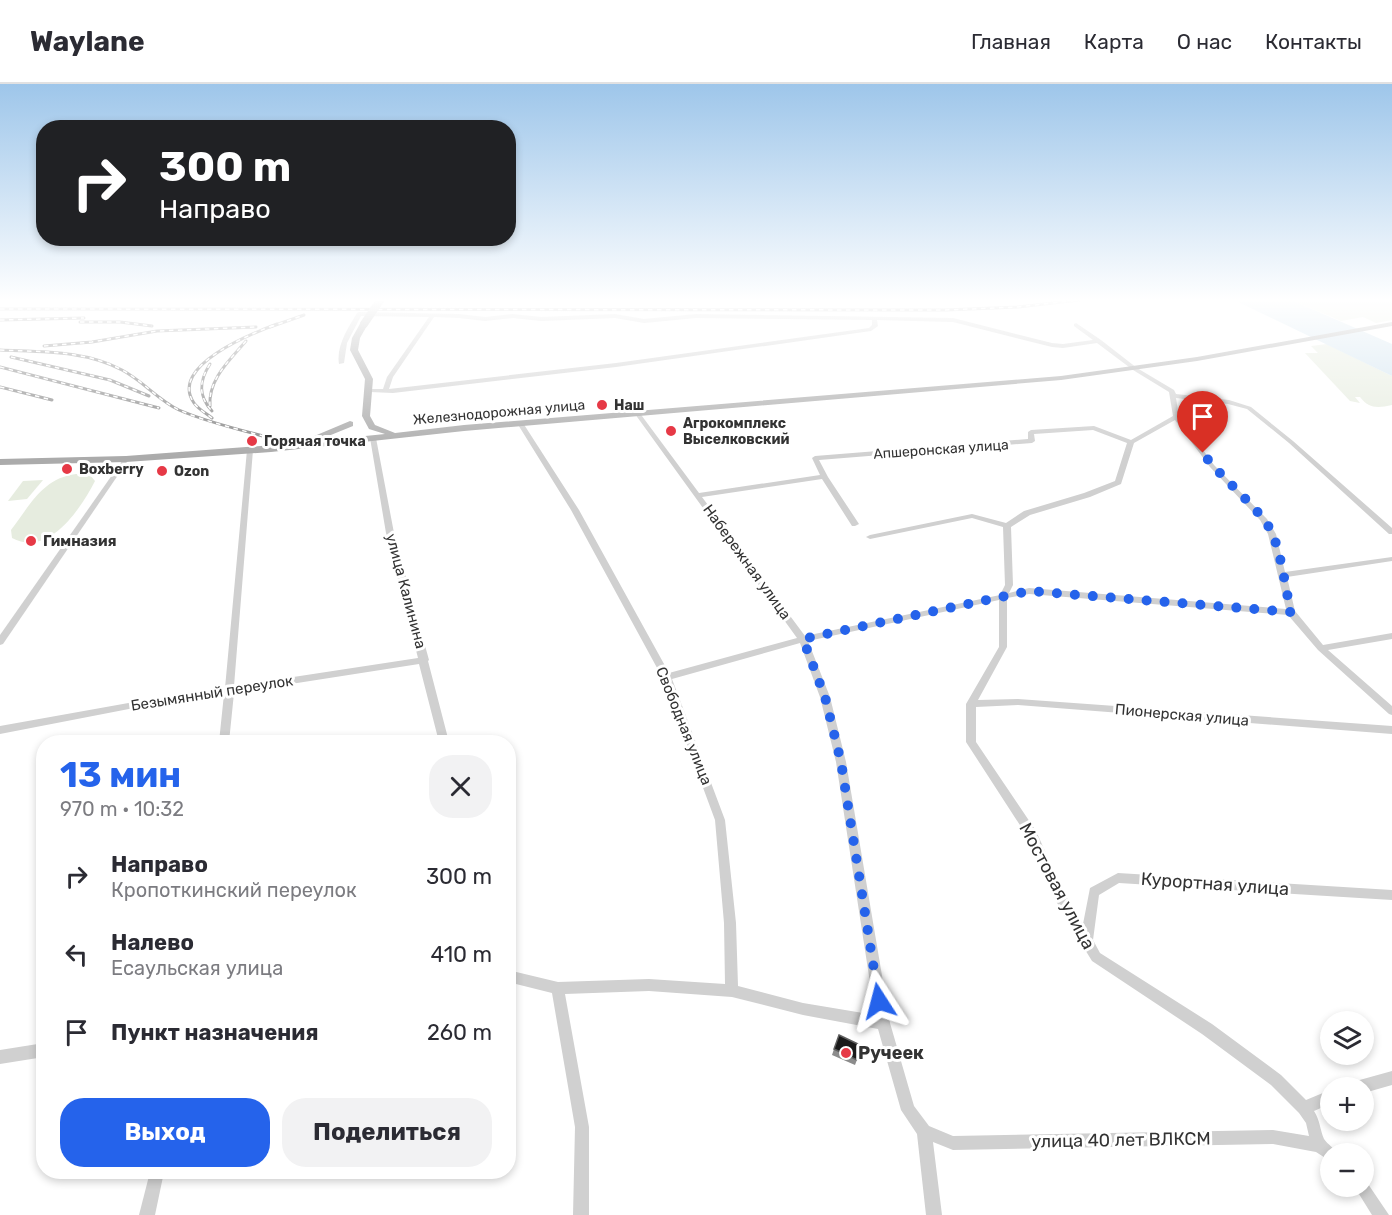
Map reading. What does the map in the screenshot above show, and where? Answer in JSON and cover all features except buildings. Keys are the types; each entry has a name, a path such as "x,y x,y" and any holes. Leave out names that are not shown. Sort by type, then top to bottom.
{"main road":[{"path":"355,352 369,379 370,390 364,423 369,434 347,440 337,437 367,406"},
{"name":"Железнодорожная улица","path":"0,462 126,459 251,450 520,423 1061,378 1135,369 1238,352"},
{"path":"366,416 370,425 379,430 392,433 413,433"},
{"path":"251,450 317,438 350,424"}],"street":[{"path":"340,352 341,363"},
{"path":"386,390 390,377 407,352"},
{"path":"370,390 581,369 706,352"},
{"path":"1113,352 1135,369 1158,380 1172,391 1176,417 1212,466 1263,519 1272,534 1291,612 1321,648 1392,712"},
{"path":"1174,396 1229,402 1249,408 1292,442 1392,532"},
{"name":"Набережная улица","path":"637,413 803,639 825,697 841,762 883,1023 908,1110 924,1131 933,1215"},
{"path":"870,537 972,516 1007,526 1027,513 1087,495 1118,482 1131,442 1176,417"},
{"name":"Свободная улица","path":"520,423 575,510 667,677 720,820 730,923 732,991"},
{"name":"Апшеронская улица","path":"824,477 815,459 1032,441 1031,432 1094,428 1131,442"},
{"name":"улица Калинина","path":"373,438 390,533 442,735"},
{"path":"225,735 239,553 251,450"},
{"path":"0,642 126,459"},
{"path":"698,495 824,477 855,524"},
{"name":"Мостовая улица","path":"1007,526 1009,585 1003,597 1003,647 971,704 971,742 1032,834 1057,892 1096,957 1207,1029 1276,1080 1304,1107 1322,1143"},
{"path":"1282,575 1392,559"},
{"path":"667,677 803,639 1029,591 1291,612"},
{"path":"1321,648 1392,636"},
{"name":"Безымянный переулок","path":"0,730 230,690 424,660"},
{"name":"Пионерская улица","path":"971,704 1018,702 1392,730"},
{"name":"Курортная улица","path":"1086,943 1094,892 1118,878 1392,895"},
{"path":"516,978 558,988 649,984 732,991 803,1009 883,1023"},
{"path":"558,988 582,1127 581,1215"},
{"path":"0,1057 36,1051"},
{"path":"1374,1083 1392,1078"},
{"path":"1304,1107 1320,1100"},
{"name":"улица 40 лет ВЛКСМ","path":"924,1131 953,1143 1274,1137 1320,1149"},
{"path":"147,1215 155,1179"},
{"path":"1368,1197 1382,1215"}],"shaded area":[{"path":"1343,352 1392,376 1392,405 1374,407 1360,397 1355,397 1360,403 1350,401 1305,353"},
{"path":"76,474 90,475 95,481 81,504 62,527 51,536 39,541 26,542 12,538 11,530 38,494 55,481"},
{"path":"43,480 27,499 8,501 23,481"}],"water":[{"path":"1342,352 1392,352 1392,376"}],"railway":[{"path":"42,352 78,355 108,363 130,374 179,410 281,441"},
{"path":"212,418 194,403 189,389 193,376 203,364 219,352"},
{"path":"210,406 210,396 216,379 237,352"},
{"path":"11,357 110,380 149,396"},
{"path":"210,364 202,382 202,394 212,411"},
{"path":"0,367 159,408"},
{"path":"0,387 52,400"}],"place":[{"name":"Наш","path":"602,405"},
{"name":"Агрокомплекс Выселковский","path":"671,431"},
{"name":"Горячая точка","path":"252,441"},
{"name":"Boxberry","path":"67,469"},
{"name":"Ozon","path":"162,471"},
{"name":"Гимназия","path":"31,541"},
{"name":"Ручеек","path":"846,1053"}],"route":[{"path":"879,1001 841,762 825,697 803,639 1029,591 1291,612 1272,534 1263,519 1212,466 1203,453"}]}
